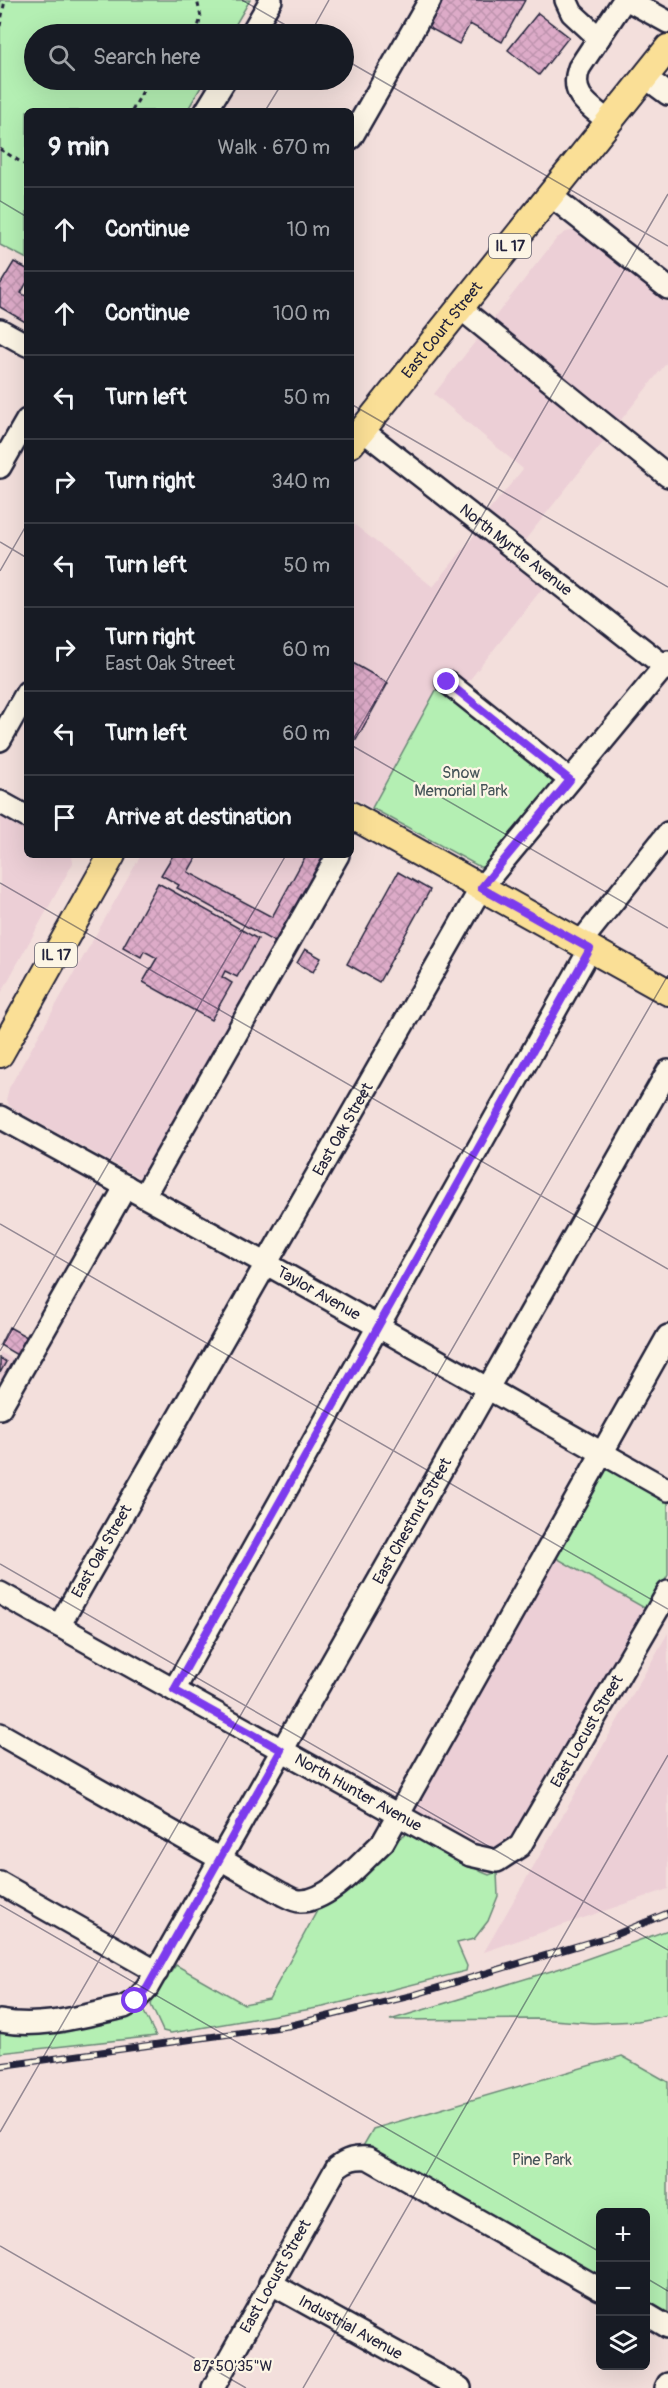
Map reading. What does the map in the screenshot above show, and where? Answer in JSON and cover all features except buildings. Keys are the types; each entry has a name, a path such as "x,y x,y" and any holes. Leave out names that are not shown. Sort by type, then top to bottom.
{"main road":[{"name":"East Court Street","path":"356,437 668,48"},
{"path":"354,823 481,888 668,992"},
{"name":"IL 17","path":"0,1054 104,858"}],"street":[{"path":"257,24 271,0"},
{"path":"354,133 429,0"},
{"path":"566,0 572,13 599,38"},
{"path":"609,122 576,90 575,79 579,68 626,0 668,22"},
{"path":"645,76 668,94"},
{"path":"208,108 219,90"},
{"path":"550,195 668,288"},
{"path":"460,308 668,476"},
{"path":"0,330 24,343"},
{"path":"0,466 24,425"},
{"name":"North Myrtle Avenue","path":"356,437 667,666"},
{"name":"East Oak Street","path":"59,1626 481,888 667,666"},
{"path":"447,682 570,780"},
{"path":"0,740 24,697"},
{"path":"0,802 24,815"},
{"path":"174,1690 378,1327 585,946 666,840"},
{"path":"144,1196 336,858"},
{"name":"East Chestnut Street","path":"0,2021 20,2025 40,2025 124,2007 135,2001 147,1988 668,1071"},
{"name":"Taylor Avenue","path":"0,1117 668,1490"},
{"path":"0,1408 126,1186"},
{"path":"0,1734 219,1860 298,1901 312,1900 334,1888 383,1842 668,1336"},
{"name":"East Locust Street","path":"497,1861 520,1846 668,1592"},
{"name":"North Hunter Avenue","path":"0,1593 470,1855 497,1861"},
{"path":"0,1883 157,1972"},
{"name":"East Locust Street","path":"213,2388 337,2167 345,2160 356,2157 368,2158 596,2287"},
{"name":"Industrial Avenue","path":"270,2283 460,2388"},
{"path":"649,2316 668,2327"}],"path":[{"path":"0,26 5,0"},
{"path":"197,0 201,17 199,24"},
{"path":"134,108 144,90"},
{"path":"0,149 24,164"}],"shaded area":[{"path":"576,230 584,232 668,302 668,361 525,540 488,512 523,469 434,394 557,238 566,232"},
{"path":"354,524 433,587 477,532 545,585 464,687 440,683 372,808 354,798"},
{"path":"0,812 24,826 24,858 72,858 73,863 0,995"},
{"path":"139,858 331,858 148,1182 17,1111 6,1100 9,1088"},
{"path":"0,1352 19,1363 0,1396"},
{"path":"551,1555 648,1610 519,1836 501,1849 479,1849 407,1808"},
{"path":"668,1633 668,1889 484,1952"}],"green space":[{"path":"0,0 250,0 236,24 24,24 24,90 199,90 189,108 24,108 24,257 0,245"},
{"name":"Snow Memorial Park","path":"440,683 557,777 487,867 480,867 372,808"},
{"path":"603,1464 668,1499 668,1575 648,1610 551,1555"},
{"path":"410,1831 482,1872 489,1875 497,1872 498,1896 488,1921 474,1939 457,1943 467,1966 466,1971 323,2007 171,2033 163,2031 151,2005 154,1995 176,1965 244,2004 269,1999 324,1898 387,1846"},
{"path":"668,1930 668,2015 638,2021 593,2023 539,2019 390,2020 561,1968"},
{"path":"141,2006 156,2036 0,2053 0,2027"},
{"name":"Pine Park","path":"622,2056 668,2082 668,2319 650,2308 650,2208 596,2208 596,2279 362,2148 373,2129"}],"railway":[{"path":"0,2066 288,2026 410,1996 617,1934 668,1913"}],"route":[{"path":"135,2001 147,1988 281,1750 174,1690 590,949 481,888 570,780 447,682"}]}
